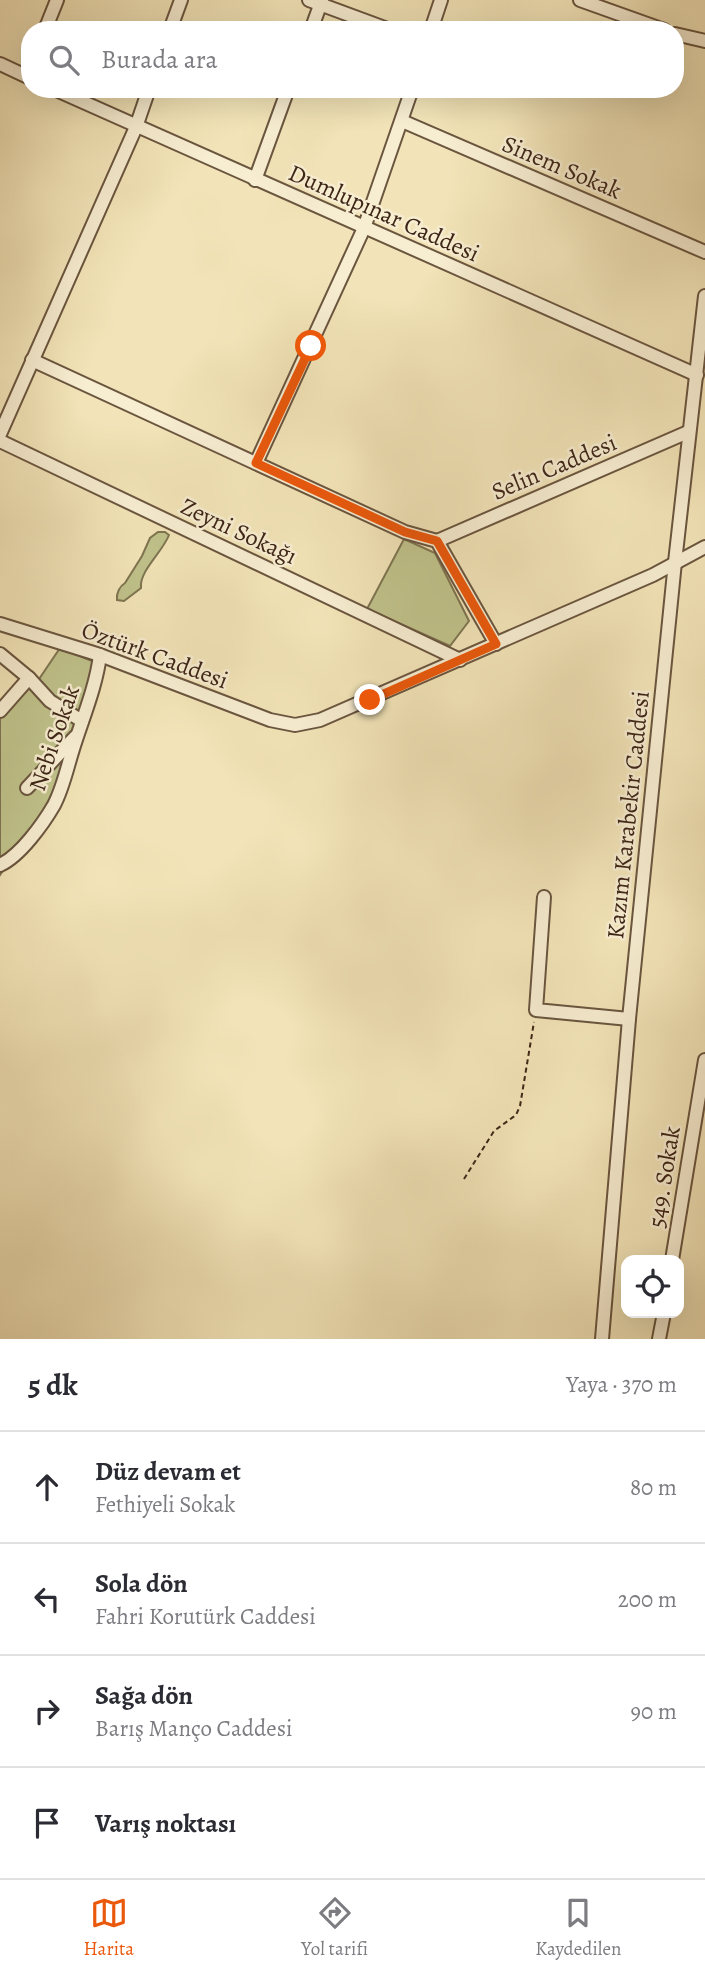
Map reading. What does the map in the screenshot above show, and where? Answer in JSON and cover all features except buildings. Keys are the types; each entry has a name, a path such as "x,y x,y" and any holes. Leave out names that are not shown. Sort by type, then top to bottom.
{"street":[{"path":"49,21 57,0"},
{"path":"173,21 181,0"},
{"path":"434,21 441,0"},
{"path":"580,0 639,21"},
{"path":"312,21 317,1 367,21"},
{"path":"684,35 705,41"},
{"path":"0,64 21,72"},
{"name":"Dumlupınar Caddesi","path":"73,98 697,375"},
{"path":"0,434 136,127 146,98"},
{"path":"255,180 285,98"},
{"path":"256,463 364,228 409,98"},
{"name":"Sinem Sokak","path":"402,121 705,251"},
{"name":"Kazım Karabekir Caddesi","path":"602,1339 629,1019 674,562 705,296"},
{"path":"32,360 405,532 437,541 496,644"},
{"name":"Selin Caddesi","path":"437,541 688,432"},
{"name":"Zeyni Sokağı","path":"0,441 460,660"},
{"path":"460,660 653,575 705,547"},
{"name":"Öztürk Caddesi","path":"0,625 100,655 270,720 295,725 320,720 460,660"},
{"path":"0,654 80,727 27,788"},
{"name":"Nebi Sokak","path":"4,863 21,849 54,805 98,675 100,655"},
{"path":"0,711 29,678"},
{"path":"544,897 536,1010 629,1019"},
{"name":"549. Sokak","path":"673,1255 705,1060"},
{"path":"659,1339 663,1318"}],"path":[{"path":"464,1179 484,1143 494,1131 516,1115 520,1106 536,1010"}],"green space":[{"path":"158,532 169,535 147,569 141,588 124,601 117,600 119,590 142,556 150,538"},
{"path":"404,539 435,553 469,621 450,646 367,609"},
{"path":"60,648 92,661 95,669 56,785 41,817 0,875 0,717 25,689 33,688"}],"route":[{"path":"311,346 256,463 405,532 437,541 496,644 370,700"}]}
